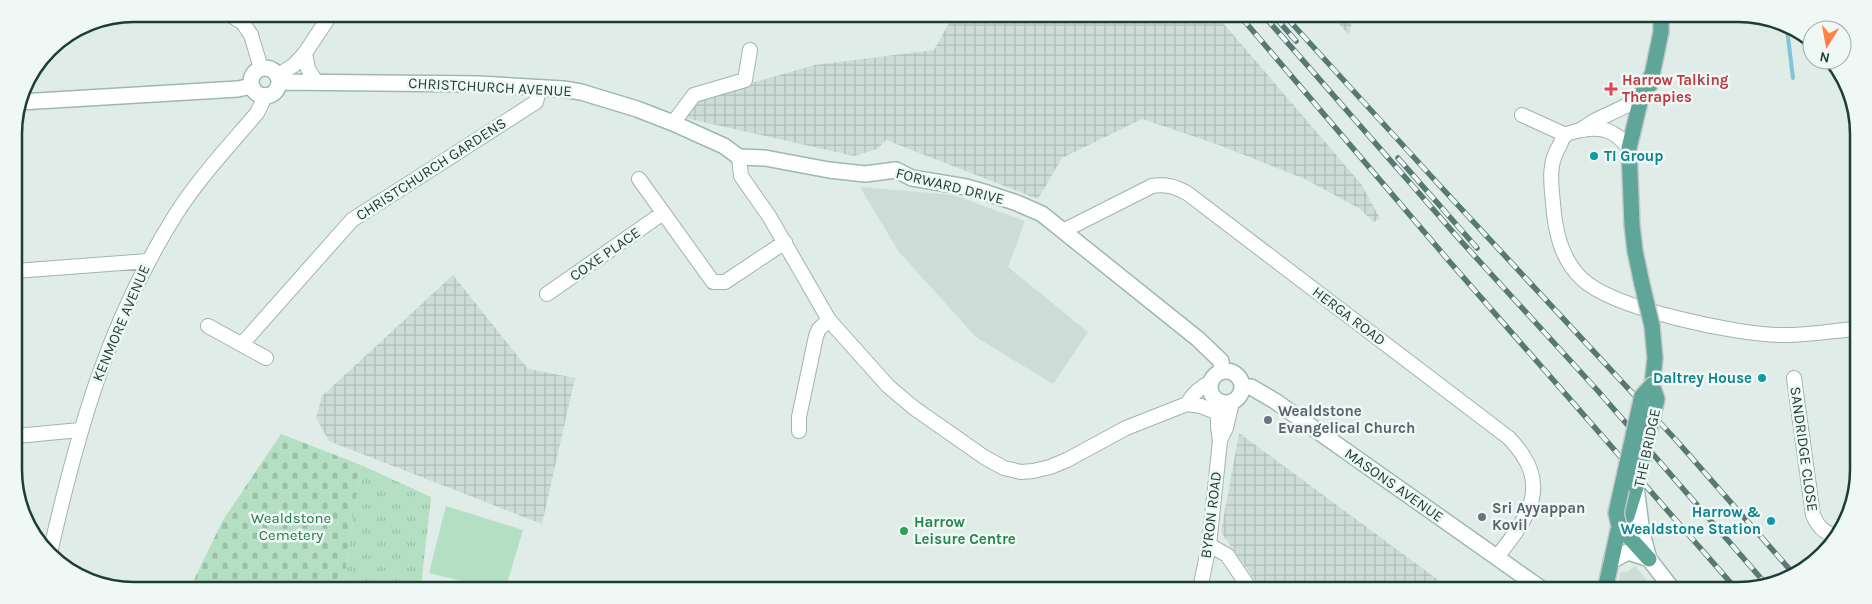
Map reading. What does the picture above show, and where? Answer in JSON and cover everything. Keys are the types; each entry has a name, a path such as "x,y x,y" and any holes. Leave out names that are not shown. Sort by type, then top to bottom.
{"main road":[{"path":"1630,153 1637,150 1649,98 1651,76 1661,32 1661,22"},
{"path":"1651,76 1642,94 1630,153 1632,225 1635,251 1652,326 1655,358 1652,385"},
{"name":"THE BRIDGE","path":"1619,526 1616,513 1642,396 1652,385 1657,400 1636,487"},
{"path":"1607,581 1619,526 1628,516 1636,487"},
{"path":"1619,526 1644,552"}],"street":[{"path":"242,22 251,36 261,68"},
{"path":"278,79 270,69 261,68 252,76 252,86 256,92 264,95 269,95 276,90 278,79 304,53 325,22"},
{"path":"673,123 694,95 745,80 750,50"},
{"path":"304,53 308,69 317,82"},
{"name":"CHRISTCHURCH AVENUE","path":"278,79 317,82 478,84 563,89 606,98 673,123 724,146 739,157"},
{"path":"27,102 238,89 252,86"},
{"name":"CHRISTCHURCH GARDENS","path":"242,344 352,220 536,102 540,88"},
{"path":"1642,94 1632,104 1566,135 1553,156 1551,171 1555,224 1567,260 1582,279 1601,292 1630,304 1678,318 1743,332 1780,335 1850,329"},
{"name":"KENMORE AVENUE","path":"52,545 80,430 110,343 148,261 177,212 256,113 264,95"},
{"path":"1522,115 1566,135"},
{"path":"1580,130 1595,128 1604,130 1620,138 1630,153"},
{"path":"739,157 741,176 785,242 829,320 888,386 914,408 992,462 1012,471 1033,471 1058,464 1126,428 1187,404 1201,406 1223,405 1240,396 1243,387 1242,382 1232,371 1222,371 1215,375 1211,382 1211,393 1223,405"},
{"name":"FORWARD DRIVE","path":"739,157 765,158 829,170 865,174 896,170 912,178 966,187 1017,203 1042,214 1064,231"},
{"path":"639,179 712,282 725,282 785,242"},
{"name":"HERGA ROAD","path":"1064,231 1152,186 1165,184 1187,193 1509,438 1520,449 1529,464 1533,487 1532,501 1522,525 1497,558"},
{"name":"COXE PLACE","path":"547,294 663,213"},
{"path":"1064,231 1198,339 1220,361 1222,371"},
{"path":"23,270 148,261"},
{"path":"799,430 799,417 816,336 819,329 829,320"},
{"path":"208,326 266,358"},
{"name":"SANDRIDGE CLOSE","path":"1794,378 1813,515 1822,530 1829,534"},
{"path":"1187,404 1192,395 1202,386 1211,382"},
{"name":"MASONS AVENUE","path":"1243,387 1251,388 1275,401 1530,581"},
{"name":"BYRON ROAD","path":"1202,581 1209,545 1220,441 1226,428 1223,405"},
{"path":"22,435 80,430"},
{"name":"THE BRIDGE","path":"1636,487 1644,552 1666,581"},
{"path":"1209,545 1226,555 1245,581"},
{"path":"1611,561 1628,552 1644,552"}],"shaded area":[{"path":"950,22 1222,22 1361,184 1380,218 1374,222 1360,209 1305,179 1219,145 1142,119 1062,158 1038,199 886,140 877,149 854,156 685,118 698,98 815,65 934,50"},
{"path":"1337,22 1352,22 1349,35"},
{"path":"860,187 954,195 1025,221 1008,267 1088,332 1053,384 976,337 899,252"},
{"path":"453,275 528,369 575,378 542,524 329,441 316,418 322,396"},
{"path":"1239,433 1440,581 1256,581 1221,532"},
{"path":"1635,566 1648,581 1619,581 1620,572 1627,572"}],"green space":[{"name":"Wealdstone Cemetery","path":"281,434 361,465 344,582 193,582 223,520"},
{"path":"361,465 431,497 421,582 344,582"},
{"path":"446,506 523,530 508,582 465,582 429,573"}],"waterway":[{"path":"1788,34 1793,78"}],"railway":[{"path":"1245,22 1449,261 1729,581"},
{"path":"1269,22 1460,240 1598,391 1761,579"},
{"path":"1279,22 1296,41"},
{"path":"1291,22 1676,440 1789,569"},
{"path":"1398,158 1477,248"}],"place":[{"name":"Harrow Talking Therapies","path":"1611,89"},
{"name":"TI Group","path":"1594,156"},
{"name":"Daltrey House","path":"1762,378"},
{"name":"Wealdstone Evangelical Church","path":"1268,420"},
{"name":"Sri Ayyappan Kovil","path":"1482,517"},
{"name":"Harrow & Wealdstone Station","path":"1771,521"},
{"name":"Harrow Leisure Centre","path":"904,531"}]}
